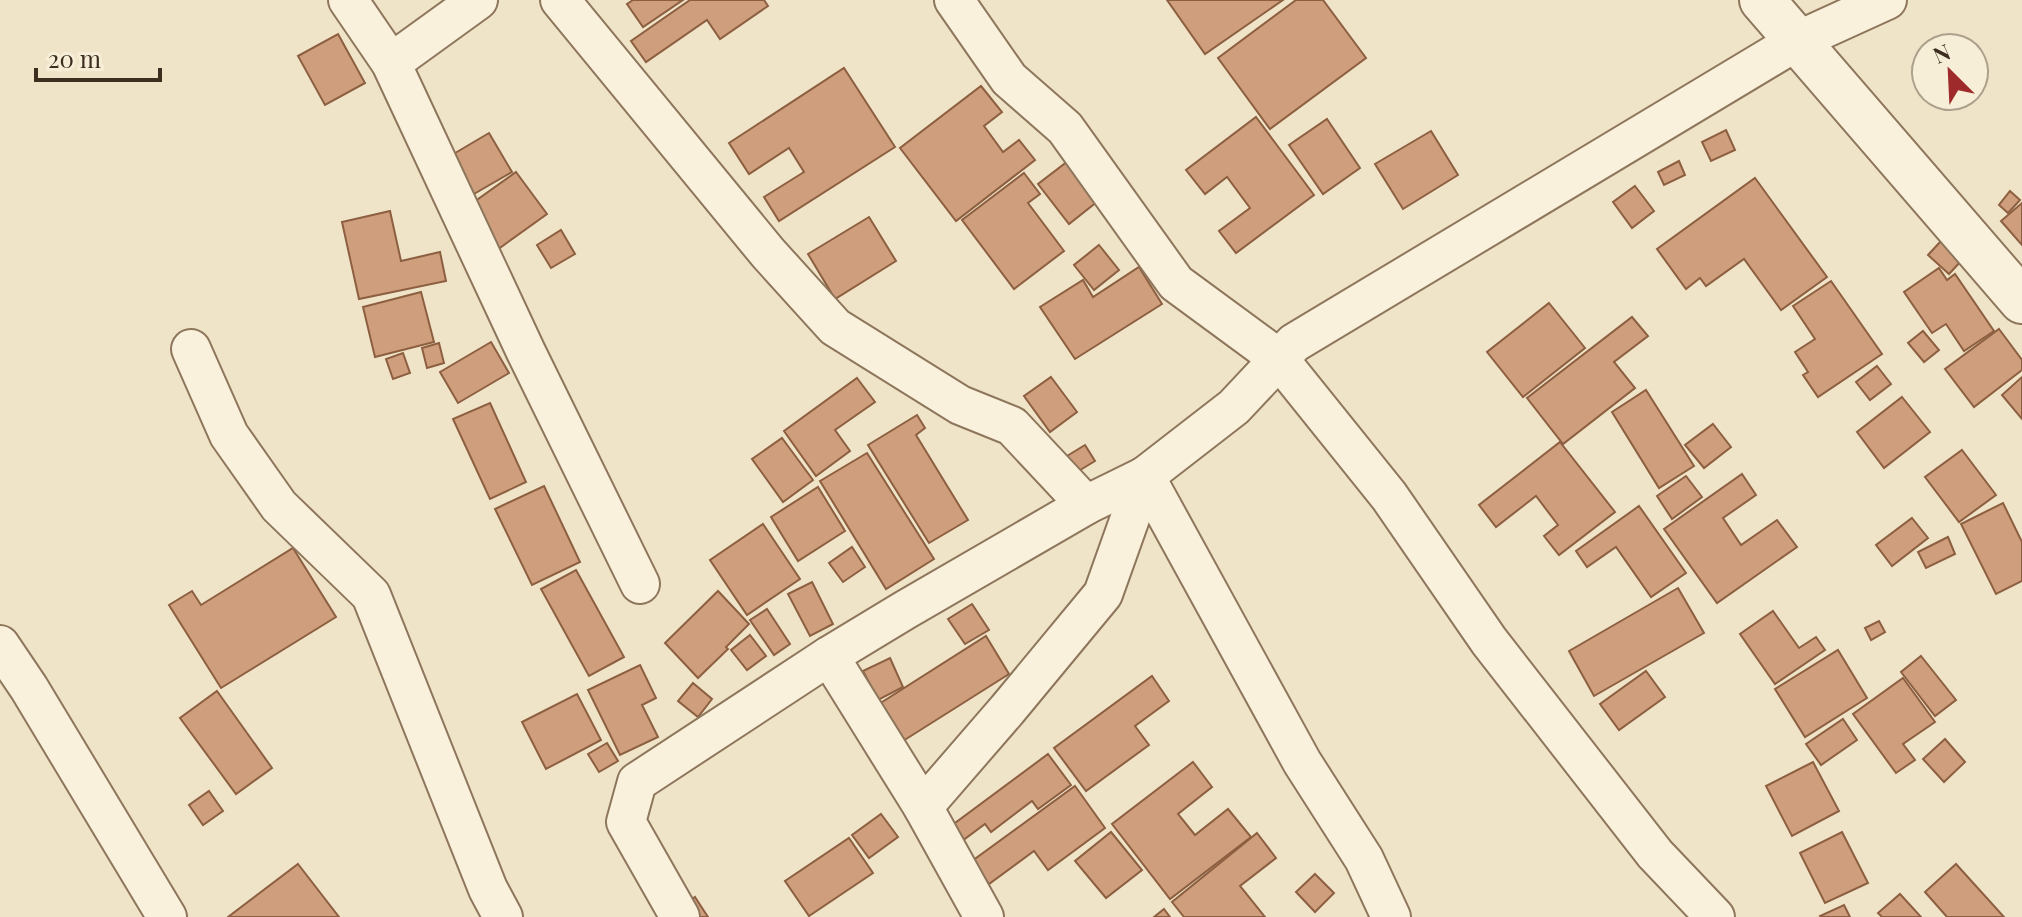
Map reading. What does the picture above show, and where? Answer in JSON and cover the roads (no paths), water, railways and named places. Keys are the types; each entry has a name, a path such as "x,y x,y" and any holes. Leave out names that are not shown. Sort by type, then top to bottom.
{"street":[{"path":"348,0 391,63 526,352 640,584"},
{"path":"391,63 478,0"},
{"path":"560,0 768,253 835,327 960,405 1012,426 1086,505"},
{"path":"954,0 1009,79 1065,128 1176,283 1278,358 1389,496 1489,641 1537,704 1655,854 1715,917"},
{"path":"1762,0 2022,301"},
{"path":"680,917 626,822 637,782 829,656 1086,505 1145,476 1234,407 1294,343 1797,41 1887,0"},
{"path":"191,349 229,435 279,506 371,595 482,875 503,917"},
{"path":"923,807 1103,594 1145,476"},
{"path":"1145,476 1302,762 1364,859 1391,917"},
{"path":"0,645 167,917"},
{"path":"829,656 923,807 984,917"}]}
